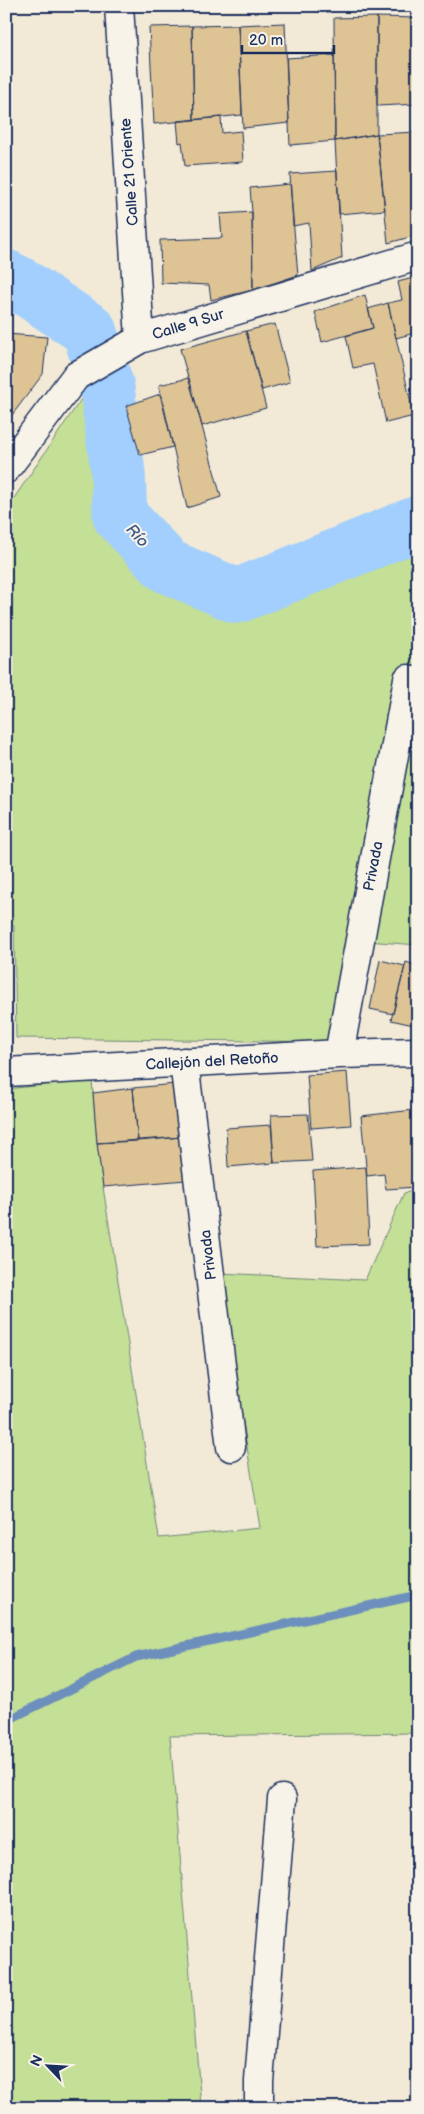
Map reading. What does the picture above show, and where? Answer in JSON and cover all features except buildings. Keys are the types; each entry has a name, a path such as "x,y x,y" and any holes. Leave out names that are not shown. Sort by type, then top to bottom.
{"street":[{"name":"Calle 21 Oriente","path":"119,6 140,339"},
{"name":"Calle 9 Sur","path":"6,468 76,376 140,339 418,256"},
{"name":"Privada","path":"339,1054 408,679"},
{"name":"Callejón del Retoño","path":"6,1072 339,1054 418,1052"},
{"name":"Privada","path":"184,1062 231,1447"},
{"path":"259,2108 258,2081 282,1799"}],"green space":[{"path":"88,389 120,516 167,566 237,596 418,539 418,945 353,940 334,1042 16,1038 14,926 6,925 6,510"},
{"path":"92,1080 103,1187 159,1538 260,1528 219,1273 365,1280 404,1193 418,1190 418,1733 170,1736 201,2106 199,2108 6,2108 6,1089"}],"waterway":[{"name":"Río","path":"6,277 89,330 107,387 118,472 120,516 167,566 237,596 418,523"},
{"path":"6,1721 136,1657 418,1595"}]}
